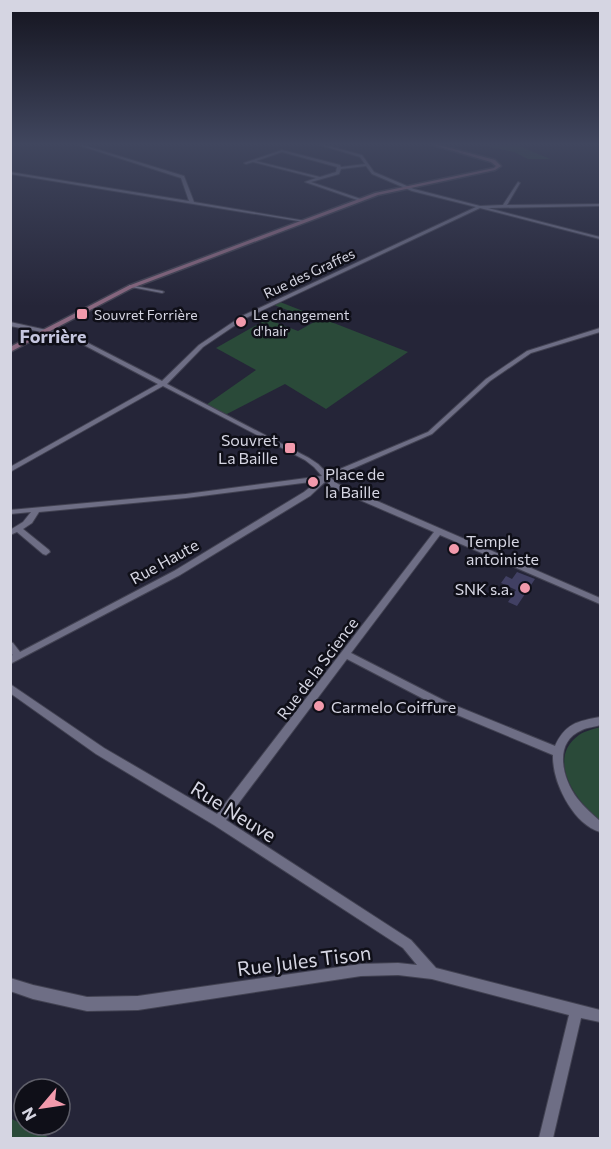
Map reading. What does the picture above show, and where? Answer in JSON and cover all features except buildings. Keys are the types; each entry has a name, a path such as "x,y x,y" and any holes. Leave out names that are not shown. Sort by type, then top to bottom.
{"main road":[{"path":"10,350 131,286 365,199"}],"street":[{"path":"171,199 304,221"},
{"path":"356,199 360,200"},
{"path":"449,199 600,238"},
{"path":"504,207 509,199"},
{"path":"480,207 600,205"},
{"name":"Rue des Graffes","path":"10,470 163,384 201,346 244,316 480,207"},
{"path":"131,286 162,292"},
{"path":"10,324 46,331 84,343 307,459 320,467 326,478 335,486 600,601"},
{"path":"10,512 186,496 326,478 430,433 488,380 529,352 600,330"},
{"name":"Rue Haute","path":"14,659 177,573 307,494 326,478"},
{"path":"36,509 33,518 14,531 46,552"},
{"name":"Rue de la Science","path":"219,821 438,532"},
{"path":"10,645 14,659"},
{"path":"346,654 446,706 557,752"},
{"name":"Rue Neuve","path":"10,688 100,751 219,821 407,944 432,973"},
{"path":"600,721 575,729 557,752 557,770 563,789 578,809 600,826"},
{"name":"Rue Jules Tison","path":"10,984 33,992 87,1004 138,1003 361,970 399,969 432,973 600,1016"},
{"path":"546,1138 576,1011"}],"green space":[{"path":"280,302 408,352 326,409 285,384 225,415 206,405 256,370 216,348 267,319 298,331 316,321 274,305"},
{"path":"600,727 600,820 574,792 565,768 565,756 569,745 579,735"},
{"path":"10,1118 12,1119 12,1137 50,1138 11,1138"}],"place":[{"name":"Souvret Forrière","path":"82,314"},
{"name":"Le changement d'hair","path":"241,322"},
{"name":"Souvret La Baille","path":"290,448"},
{"name":"Place de la Baille","path":"313,482"},
{"name":"Temple antoiniste","path":"454,549"},
{"name":"SNK s.a.","path":"525,588"},
{"name":"Carmelo Coiffure","path":"319,706"}],"district":[{"name":"Forrière","path":"53,336"}]}
